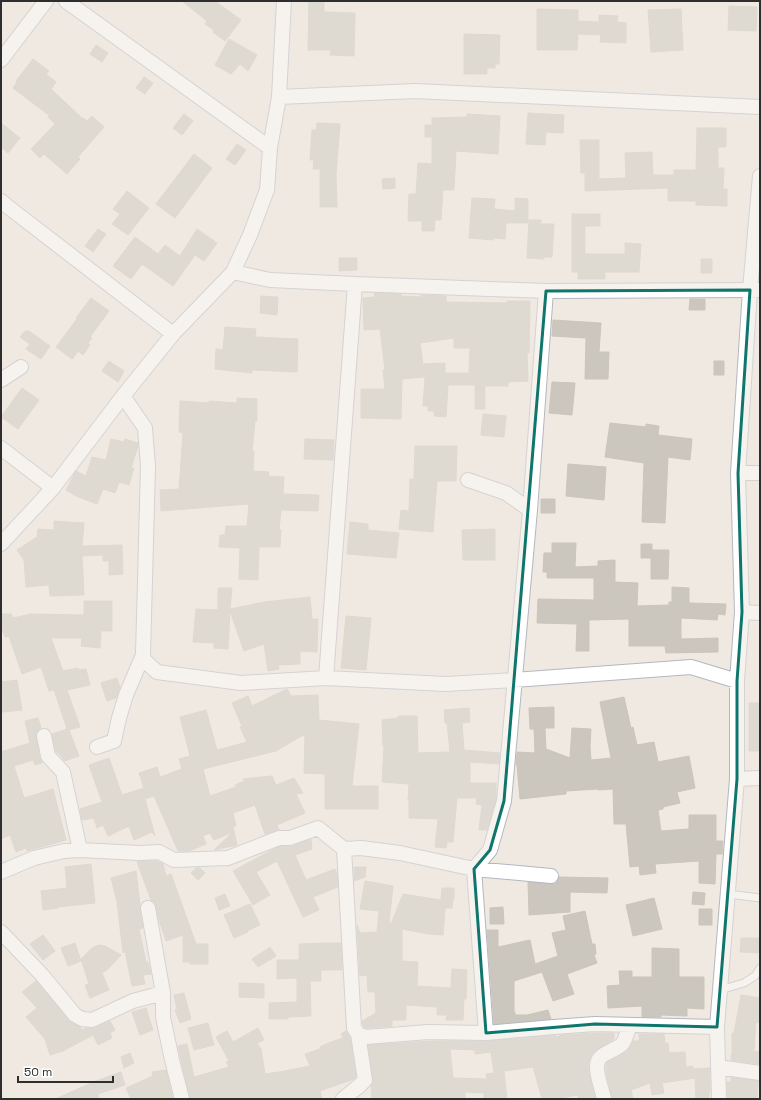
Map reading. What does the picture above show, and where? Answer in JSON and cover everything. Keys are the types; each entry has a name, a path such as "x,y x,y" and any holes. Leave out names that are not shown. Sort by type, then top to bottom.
{"street":[{"path":"1,60 46,1"},
{"path":"66,1 270,148"},
{"path":"1,544 53,488 123,396 173,334 233,272 250,235 267,190 270,148 279,97 284,1"},
{"path":"279,97 415,91 760,107"},
{"path":"719,1099 717,1027 737,779 737,681 742,612 738,473 755,290 760,176"},
{"path":"1,201 173,334"},
{"path":"233,272 270,280 546,291 755,290"},
{"path":"326,678 355,284"},
{"path":"486,1033 474,869 490,850 504,801 530,510 546,291"},
{"path":"1,380 21,367"},
{"path":"123,396 145,428 148,466 143,655 144,660 157,672 241,683 326,678 446,684 691,667 737,681"},
{"path":"1,448 53,488"},
{"path":"738,473 760,473"},
{"path":"468,480 506,493 530,510"},
{"path":"742,612 760,613"},
{"path":"97,747 114,740 126,694 143,655"},
{"path":"44,736 48,756 63,772 80,850"},
{"path":"737,779 760,778"},
{"path":"1,872 34,858 64,851 80,850 139,853 159,852 174,860 228,858 279,838 290,838 318,828 344,849 361,848 400,852 474,869 551,876"},
{"path":"343,1099 365,1080 358,1034 354,1028 344,849"},
{"path":"148,908 162,993 163,1017 182,1099"},
{"path":"1,932 42,975 75,1015 82,1019 92,1020 133,1001 162,993"},
{"path":"358,1034 366,1037 428,1032 486,1033 595,1024 717,1027"},
{"path":"604,1099 597,1063 600,1058 608,1052 616,1049 623,1043 630,1025"},
{"path":"718,1067 760,1073"}],"lane":[{"path":"728,894 760,898"},
{"path":"720,990 744,983 755,976 760,968"}],"highlighted area":[{"path":"750,290 738,473 742,612 737,681 737,779 717,1027 595,1024 486,1033 474,869 490,850 504,801 546,291"}],"building":[{"path":"182,1 215,1 241,20 225,41 213,32 214,30 205,24 207,21"},
{"path":"309,1 324,1 324,12 355,13 354,56 330,55 331,50 308,50"},
{"path":"729,6 757,7 756,31 728,30"},
{"path":"537,9 578,10 578,21 599,22 599,15 618,16 617,22 626,23 626,43 600,42 601,35 578,34 577,50 537,50"},
{"path":"681,9 683,50 651,52 648,10"},
{"path":"464,34 500,35 499,64 495,64 495,68 487,68 487,74 464,74"},
{"path":"229,39 257,55 248,71 240,64 231,74 215,65"},
{"path":"96,45 108,53 102,62 90,54"},
{"path":"33,59 49,71 46,74 56,82 51,89 83,119 87,121 92,116 104,127 78,157 80,159 67,174 44,154 40,158 31,149 55,124 48,117 50,116 13,88 17,82 16,81"},
{"path":"144,77 153,83 145,94 136,88"},
{"path":"528,113 564,115 563,133 546,132 545,145 526,144"},
{"path":"184,114 193,121 182,135 173,128"},
{"path":"467,114 500,116 498,154 456,151 454,190 443,190 441,220 435,220 434,231 422,231 422,221 408,221 409,194 416,194 418,163 432,164 432,137 425,137 425,125 432,125 432,118 467,117"},
{"path":"1,123 20,138 8,153 1,147"},
{"path":"317,123 340,124 336,174 337,207 320,207 320,169 313,169 314,160 310,160 312,130 316,130"},
{"path":"697,128 726,128 726,147 718,147 718,168 724,168 723,189 727,189 727,206 696,205 696,201 668,201 668,188 585,191 585,173 581,173 580,140 599,140 599,179 626,178 625,153 652,152 653,175 674,175 674,170 696,170"},
{"path":"237,144 246,150 235,165 226,159"},
{"path":"194,154 212,168 175,218 156,204"},
{"path":"395,178 395,188 383,189 382,179"},
{"path":"127,191 149,208 128,235 112,224 120,214 113,209"},
{"path":"472,198 495,199 494,209 515,211 515,198 528,199 528,223 506,223 505,239 493,238 493,240 469,238"},
{"path":"572,214 600,214 600,226 585,226 585,254 625,254 625,243 641,244 639,272 605,272 605,279 578,279 578,272 572,272"},
{"path":"529,220 541,220 541,224 554,224 552,257 544,257 544,259 527,258"},
{"path":"98,229 106,234 93,252 85,246"},
{"path":"197,229 217,243 204,261 195,255 173,286 142,264 131,279 113,266 135,237 158,254 165,245 180,256"},
{"path":"339,258 357,258 357,270 339,271"},
{"path":"701,259 712,259 712,273 701,273"},
{"path":"374,293 401,294 401,296 421,297 421,295 446,296 446,302 507,303 507,301 530,301 529,353 527,353 528,381 508,382 508,386 485,386 485,409 475,409 475,385 448,385 446,417 434,416 434,411 428,411 428,406 423,406 425,377 402,379 401,419 361,418 361,389 385,389 383,370 385,370 380,329 364,330 363,298 375,297","holes":["454,338 454,348 470,348 469,373 445,373 445,363 423,364 420,343"]},
{"path":"261,296 278,297 277,315 260,313"},
{"path":"91,298 109,311 90,337 92,338 88,343 90,345 83,355 78,351 72,359 56,347"},
{"path":"690,299 705,299 705,310 689,310"},
{"path":"553,320 601,323 599,352 609,352 608,379 585,379 586,338 552,336"},
{"path":"225,327 256,329 255,337 298,339 297,372 252,370 252,373 215,369 216,349 223,350"},
{"path":"25,331 29,331 50,346 41,359 26,349 30,344 20,337"},
{"path":"109,361 124,371 118,382 102,371"},
{"path":"714,361 724,361 724,375 714,375"},
{"path":"552,382 575,383 572,415 549,413"},
{"path":"22,388 39,400 18,429 1,417"},
{"path":"237,398 257,399 257,421 255,421 252,451 254,451 253,471 269,472 268,476 284,477 283,494 319,495 318,511 281,510 279,530 281,530 280,547 259,547 258,580 239,579 240,548 219,547 220,535 225,535 226,526 247,526 249,504 161,511 160,490 179,489 183,433 179,432 180,401 237,403"},
{"path":"483,414 506,416 504,437 481,435"},
{"path":"610,423 646,427 646,424 659,426 658,435 692,439 690,460 668,457 665,523 642,522 644,463 605,457"},
{"path":"111,439 124,442 125,439 138,443 131,468 134,468 129,485 119,482 115,493 103,489 97,504 76,496 66,490 76,471 86,476 92,457 106,460"},
{"path":"305,439 334,440 333,460 304,459"},
{"path":"415,446 457,446 456,481 437,481 433,532 399,529 401,510 409,511 410,479 414,479"},
{"path":"568,464 606,467 604,500 566,496"},
{"path":"541,499 555,499 555,513 541,513"},
{"path":"54,521 84,523 82,546 122,545 123,574 109,575 109,561 103,561 103,555 82,556 84,595 50,596 49,585 26,587 24,560 17,550 37,537 38,529 54,530"},
{"path":"350,522 368,524 368,530 399,533 396,558 347,554"},
{"path":"495,529 495,560 463,560 462,530"},
{"path":"552,543 576,543 575,567 598,566 598,561 615,560 615,582 638,583 637,606 669,605 669,602 672,602 672,587 689,588 689,603 726,604 725,615 718,614 717,620 681,618 681,639 718,638 718,652 666,653 665,646 629,646 629,619 589,620 589,651 576,651 577,624 537,623 538,599 594,600 594,578 547,578 547,572 543,572 544,553 552,553"},
{"path":"641,544 652,544 652,550 669,550 668,579 651,579 651,558 641,558"},
{"path":"218,588 232,588 230,609 264,602 310,597 312,619 318,619 317,652 300,651 300,664 278,665 279,669 268,671 264,644 244,651 230,611 228,649 214,648 214,643 193,642 196,609 218,610"},
{"path":"84,601 112,601 112,631 101,631 100,648 81,646 82,638 51,638 63,671 78,668 78,670 86,669 90,685 67,690 80,727 69,730 79,756 65,761 56,752 52,734 67,729 54,690 49,691 41,667 22,674 9,636 5,637 1,625 1,614 11,614 13,618 31,614 84,615"},
{"path":"346,616 371,618 366,670 341,668"},
{"path":"117,678 120,687 116,698 107,701 101,683"},
{"path":"17,680 22,710 3,712 1,682"},
{"path":"287,689 291,696 318,695 319,720 359,724 352,786 378,786 378,809 325,809 325,774 304,773 305,734 276,751 203,769 210,796 236,787 235,785 244,781 243,779 272,776 276,785 294,778 303,793 296,794 305,813 277,825 279,830 265,834 255,805 233,813 236,826 233,826 237,845 214,850 233,832 214,840 210,833 203,836 206,844 189,851 178,851 154,796 145,799 155,836 152,832 134,840 129,826 108,836 103,825 97,828 94,818 82,820 80,809 102,802 89,765 109,758 122,795 144,788 139,773 157,767 160,777 182,769 179,759 190,756 180,717 206,710 217,750 247,742 232,703 248,696 252,706"},
{"path":"624,697 631,728 633,727 637,745 654,742 658,762 689,756 695,788 677,792 680,803 663,807 663,809 658,810 661,831 689,829 689,815 716,815 716,841 723,841 722,854 716,854 715,884 699,883 699,861 655,864 656,873 640,875 639,866 630,867 626,824 614,824 613,789 566,791 566,794 520,799 516,765 517,752 535,753 534,729 530,729 529,708 554,707 554,728 545,728 546,749 570,758 572,728 591,729 591,760 611,758 600,702"},
{"path":"749,703 760,703 759,751 749,751"},
{"path":"469,708 470,722 462,723 464,750 500,753 499,764 470,762 470,783 496,783 496,799 487,830 479,830 482,805 476,804 477,798 457,798 453,842 447,842 446,848 435,847 438,819 409,818 409,784 382,782 384,746 382,720 398,718 398,716 417,716 418,753 450,752 444,710"},
{"path":"38,718 41,728 36,733 36,738 42,763 35,765 33,760 14,766 24,798 53,789 66,840 27,851 26,848 16,852 10,835 1,839 1,752 30,743 25,721"},
{"path":"311,839 312,849 295,855 306,880 335,869 337,874 338,887 313,897 319,910 303,917 277,861 256,872 270,895 253,905 233,871 281,846 293,846"},
{"path":"157,861 163,864 166,876 171,874 196,944 208,944 208,964 190,964 190,962 183,962 183,935 166,941 155,903 151,900 137,862"},
{"path":"91,864 95,903 43,910 41,891 67,888 65,867"},
{"path":"354,867 366,867 365,877 354,881"},
{"path":"196,868 200,868 205,873 198,880 191,873"},
{"path":"136,871 143,928 139,929 146,962 148,962 151,974 143,975 145,984 132,986 125,951 123,953 117,902 111,878"},
{"path":"559,877 608,878 607,893 570,892 570,912 529,915 528,882 555,884"},
{"path":"365,881 393,886 389,923 391,924 403,894 441,900 442,888 454,888 452,908 445,908 443,935 402,929 402,961 418,962 417,986 451,988 452,969 467,970 466,999 464,999 463,1020 446,1020 447,1015 437,1015 437,1007 406,1005 406,1020 392,1020 392,1026 364,1027 362,1021 376,1013 375,992 368,992 367,975 360,976 357,925 360,933 377,932 379,911 360,909"},
{"path":"693,892 705,893 704,905 692,904"},
{"path":"225,894 230,906 219,910 215,898"},
{"path":"654,898 662,929 633,936 626,905"},
{"path":"250,904 260,925 234,938 224,915"},
{"path":"503,907 504,924 490,924 490,908"},
{"path":"699,909 712,909 712,925 699,925"},
{"path":"585,911 592,944 595,944 596,954 594,955 597,963 567,974 574,994 553,1001 542,972 514,981 515,1015 527,1015 548,1010 551,1019 494,1024 487,930 498,930 498,947 530,940 535,964 558,956 552,933 566,930 563,916"},
{"path":"43,935 55,951 43,960 30,944"},
{"path":"741,938 760,938 760,953 740,952"},
{"path":"75,943 81,961 68,966 61,948"},
{"path":"341,943 342,970 321,970 321,981 311,981 310,979 311,1016 288,1017 288,1019 269,1019 269,1003 297,1002 297,978 277,979 277,960 299,960 299,944"},
{"path":"100,945 105,946 121,955 108,969 102,973 109,990 90,998 85,985 89,984 81,959 92,948"},
{"path":"270,947 276,956 258,967 252,959"},
{"path":"652,948 679,949 679,977 704,977 704,1009 687,1008 687,1016 661,1015 661,1017 642,1017 642,1006 608,1008 607,986 620,985 619,971 632,971 632,977 652,977"},
{"path":"36,981 71,1022 80,1027 82,1030 86,1028 95,1028 110,1021 115,1030 110,1033 112,1038 98,1045 93,1035 63,1051 50,1055 45,1039 26,1017 37,1008 22,992"},
{"path":"239,983 264,984 264,998 239,997"},
{"path":"184,993 191,1019 180,1023 175,1010 177,1009 174,995"},
{"path":"741,995 760,998 760,1023 756,1022 754,1051 760,1052 760,1064 731,1060 732,1033 734,1033"},
{"path":"146,1008 153,1030 140,1035 132,1012"},
{"path":"208,1023 214,1045 194,1050 188,1028"},
{"path":"258,1028 264,1040 257,1043 261,1049 265,1074 310,1066 305,1054 320,1049 320,1047 343,1038 341,1034 346,1031 350,1037 356,1077 320,1091 322,1099 190,1099 178,1046 187,1044 194,1077 229,1067 226,1062 229,1061 216,1037 227,1031 233,1042"},
{"path":"614,1033 614,1039 599,1048 590,1058 588,1065 589,1074 595,1099 578,1099 578,1095 556,1099 542,1099 533,1067 504,1071 507,1099 484,1099 484,1093 465,1092 465,1099 436,1099 436,1097 415,1099 372,1099 371,1085 373,1079 368,1045 433,1041 487,1041 555,1035 556,1037 562,1035","holes":["450,1049 475,1050 475,1054 491,1052 494,1073 486,1074 487,1079 453,1078"]},
{"path":"639,1034 664,1034 665,1043 668,1043 669,1053 685,1052 686,1067 693,1066 693,1069 710,1068 709,1099 696,1099 695,1078 662,1083 664,1093 652,1095 650,1083 631,1090 633,1099 612,1099 606,1064 626,1052 633,1041 639,1041"},
{"path":"130,1053 134,1063 124,1068 121,1057"},
{"path":"166,1070 173,1099 131,1099 126,1088 153,1076 152,1072"},
{"path":"121,1072 125,1085 98,1094 99,1097 93,1099 55,1099 96,1081"},
{"path":"731,1077 758,1081 757,1099 728,1099 727,1082 731,1082"}]}
